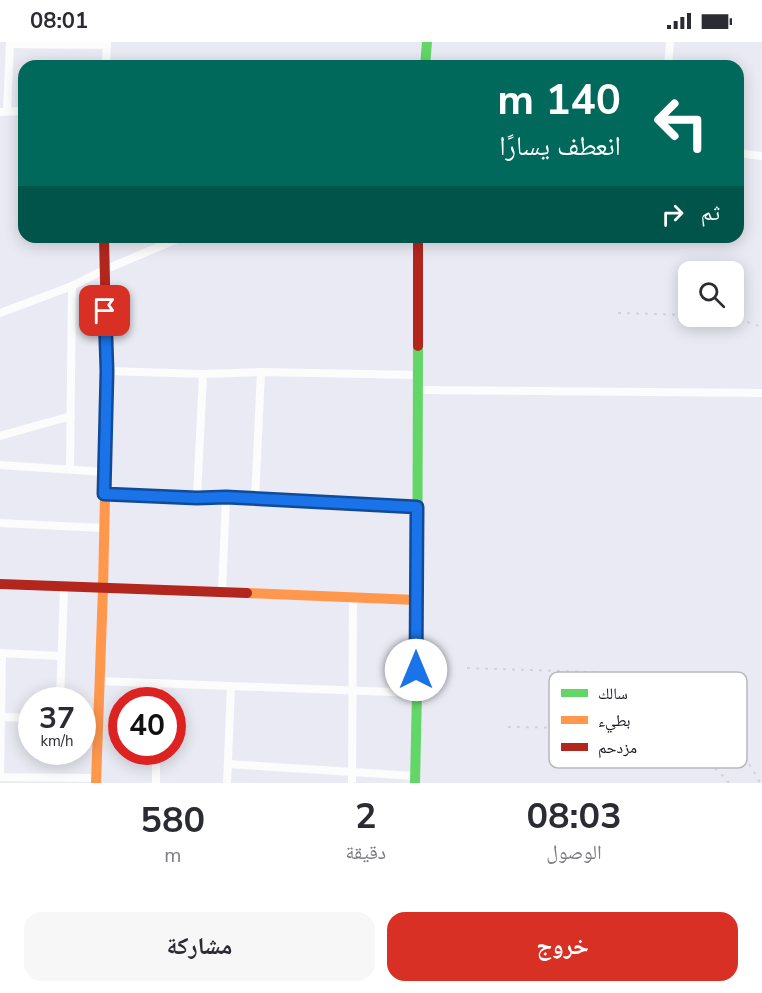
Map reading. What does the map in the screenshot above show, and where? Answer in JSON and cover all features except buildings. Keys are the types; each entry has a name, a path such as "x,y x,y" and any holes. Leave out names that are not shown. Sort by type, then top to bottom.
{"street":[{"path":"426,60 427,42"},
{"path":"668,60 670,42"},
{"path":"4,111 10,43 107,44 106,60"},
{"path":"744,154 762,156"},
{"path":"61,656 1,653 0,777 96,781 103,588 107,371 104,243"},
{"path":"0,313 72,286 168,243"},
{"path":"228,764 352,771 415,779 418,243"},
{"path":"70,469 72,286"},
{"path":"107,371 417,375"},
{"path":"255,499 261,372"},
{"path":"197,498 203,374"},
{"path":"418,390 762,393"},
{"path":"0,436 71,416"},
{"path":"0,465 105,472"},
{"path":"104,494 226,497 417,507"},
{"path":"222,592 226,497"},
{"path":"0,523 103,528"},
{"path":"0,584 416,600"},
{"path":"60,687 64,587"},
{"path":"352,783 353,598"},
{"path":"100,681 417,693"},
{"path":"227,783 231,687"},
{"path":"1,717 18,717"},
{"path":"156,765 156,783"}],"railway":[{"path":"618,313 678,315"},
{"path":"744,321 762,327"},
{"path":"467,668 581,672"},
{"path":"508,727 549,727"},
{"path":"747,761 760,783"},
{"path":"714,768 729,783"}],"traffic: fast":[{"path":"426,60 427,42"},
{"path":"415,783 418,346"}],"traffic: slow":[{"path":"96,783 105,496"},
{"path":"247,593 416,600"}],"traffic: jam":[{"path":"104,243 107,371 105,496"},
{"path":"418,243 418,346"},
{"path":"0,584 247,593"}],"route":[{"path":"105,311 107,371 104,494 226,497 417,507 416,670"}]}
